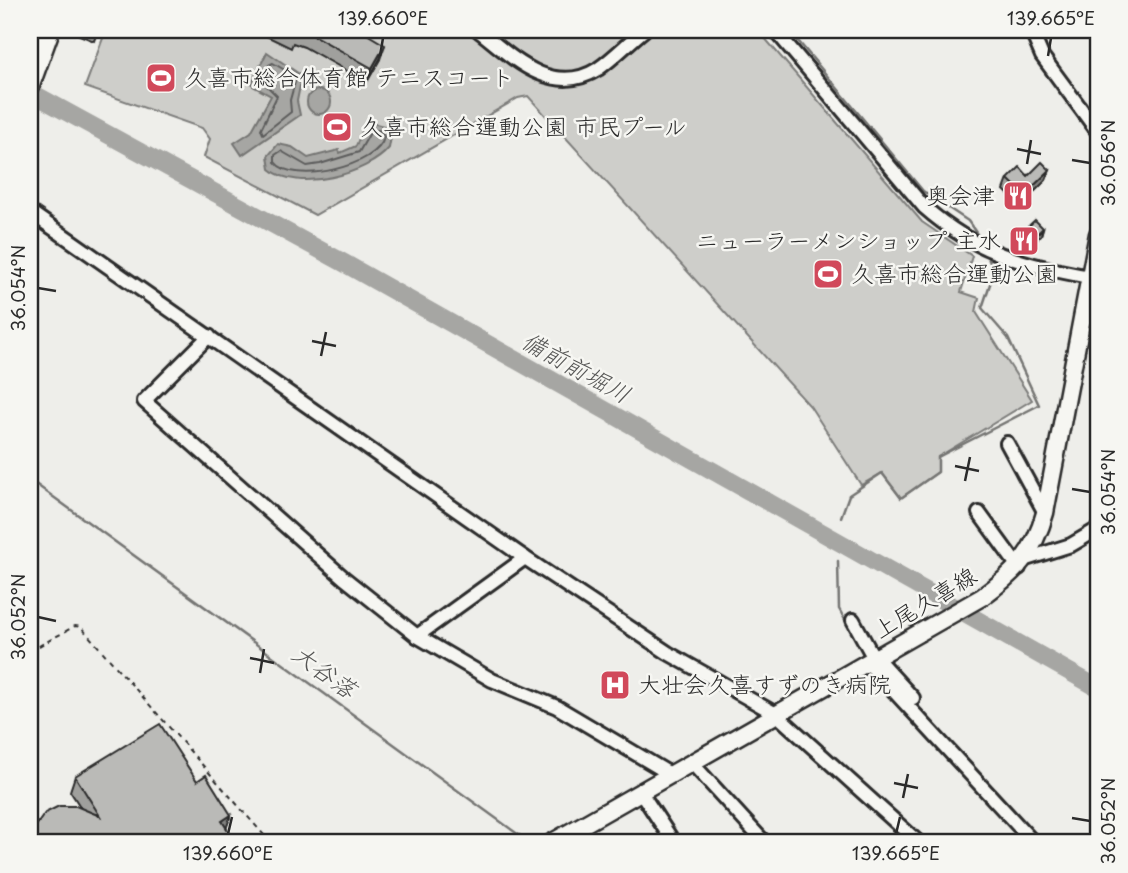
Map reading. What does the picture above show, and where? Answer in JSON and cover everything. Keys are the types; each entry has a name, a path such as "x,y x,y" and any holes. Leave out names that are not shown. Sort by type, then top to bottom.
{"main road":[{"path":"30,55 39,30"},
{"path":"32,83 51,30"},
{"path":"1023,563 1045,513 1098,234"},
{"name":"上尾久喜線","path":"551,843 971,603 1023,563"}],"street":[{"path":"478,30 532,71 556,78 573,78 598,69 644,30"},
{"path":"775,30 924,207 944,225 990,252 1051,270 1090,277"},
{"path":"1031,30 1042,56 1098,132"},
{"path":"30,212 527,560 668,653 776,714 919,843"},
{"path":"1082,320 1098,313"},
{"path":"209,336 144,401 344,578 420,638 492,680 557,707 670,774"},
{"path":"1007,443 1045,513"},
{"path":"979,513 1023,563 1071,545 1098,528"},
{"path":"420,638 527,560"},
{"path":"853,620 872,660 1034,843"},
{"path":"872,660 913,698"},
{"path":"691,762 765,843"},
{"path":"640,791 674,843"}],"path":[{"path":"30,651 75,626 81,627 271,843"}],"shaded area":[{"name":"久喜市総合運動公園","path":"106,30 758,30 922,222 972,256 961,292 979,298 976,312 1032,400 938,457 938,472 901,498 882,473 861,485 810,406 528,96 518,98 315,215 204,157 210,139 202,128 85,87"}],"water":[{"path":"267,52 302,76 297,101 300,115 242,155 234,143 251,132 271,96 253,86 252,82"},
{"path":"319,90 328,93 331,102 328,111 319,114 310,111 307,102 310,93"},
{"path":"372,123 388,127 391,137 389,148 365,166 314,180 297,180 270,169 268,156 278,144 292,147 308,158 339,150 340,153 356,146 363,129"}],"building":[{"path":"301,30 360,30 385,45 372,68"},
{"path":"1042,162 1050,170 1024,195 1008,179 1020,167 1028,176"},
{"path":"1035,220 1043,228 1026,244 1018,236"},
{"path":"160,724 197,781 206,775 231,815 222,821 236,843 33,843 36,826 45,813 59,806 76,806 100,816 75,776"}],"waterway":[{"path":"789,30 923,191 968,221 981,240"},
{"name":"備前前堀川","path":"30,92 344,263 1098,688"},
{"path":"841,517 849,495 882,473 901,498 938,472 938,457 1039,405 1008,338 982,308 994,272 986,253"},
{"name":"大谷落","path":"30,480 530,843"},
{"path":"838,561 839,609 865,656"},
{"path":"985,780 1004,801"}],"place":[{"name":"久喜市総合体育館 テニスコート","path":"161,78"},
{"name":"久喜市総合運動公園 市民プール","path":"337,127"},
{"name":"奥会津","path":"1018,196"},
{"name":"ニューラーメンショップ 主水","path":"1024,241"},
{"name":"久喜市総合運動公園","path":"828,274"},
{"name":"大壮会久喜すずのき病院","path":"615,685"}]}
